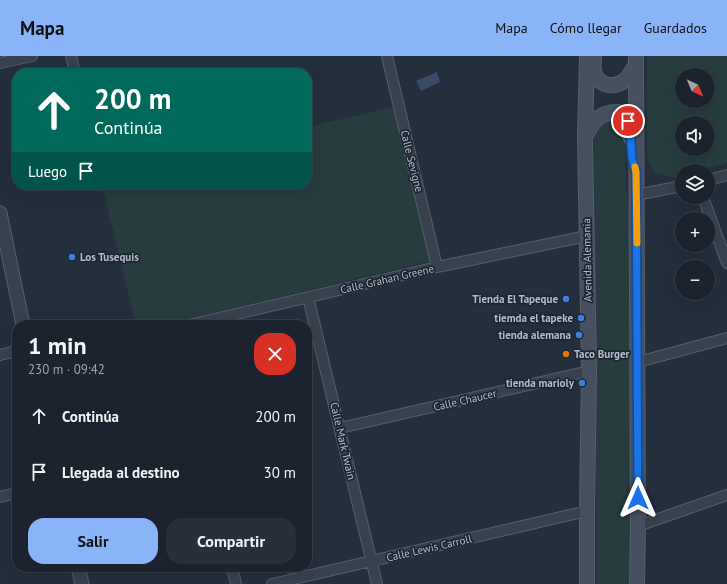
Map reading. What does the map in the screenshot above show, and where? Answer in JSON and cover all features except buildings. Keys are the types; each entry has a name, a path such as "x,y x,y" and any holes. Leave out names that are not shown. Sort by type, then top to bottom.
{"main road":[{"name":"Avenida Alemania","path":"587,56 586,136 589,371 587,584"},
{"path":"594,56 594,71 602,83 608,85 615,85 626,80 636,60"},
{"path":"636,60 638,362 637,584"},
{"path":"586,136 591,126 600,116 608,112 618,112 628,121 630,127 632,159 636,172"}],"street":[{"path":"0,63 32,56"},
{"path":"71,56 74,68"},
{"name":"Calle Sevigne","path":"387,56 437,267"},
{"path":"715,178 727,175"},
{"path":"636,195 675,187"},
{"path":"706,204 727,263"},
{"path":"0,213 22,320"},
{"name":"Calle Grahan Greene","path":"211,320 437,267 587,236"},
{"name":"Calle Mark Twain","path":"308,298 377,584"},
{"path":"638,362 727,338"},
{"path":"0,355 12,352"},
{"name":"Calle Chaucer","path":"340,428 589,371"},
{"path":"0,497 12,494"},
{"path":"638,526 727,495"},
{"name":"Calle Lewis Carroll","path":"272,584 587,511"},
{"path":"79,572 82,584"},
{"path":"233,572 236,584"}],"green space":[{"path":"647,56 727,56 727,163 715,166 715,164 675,164 675,177 673,177 655,173 648,160"},
{"path":"394,107 431,261 184,320 135,320 103,190 312,190 312,126"},
{"path":"615,119 621,122 625,127 626,181 630,230 632,584 596,584 594,134 598,128 608,120"}],"water":[{"path":"437,72 440,82 421,91 416,81"}],"slow traffic":[{"path":"635,167 637,243"}],"place":[{"name":"Los Tusequis","path":"72,257"},
{"name":"Tienda El Tapeque","path":"566,299"},
{"name":"tiemda el tapeke","path":"581,318"},
{"name":"tienda alemana","path":"579,335"},
{"name":"Taco Burger","path":"566,354"},
{"name":"tienda marioly","path":"582,383"}],"route":[{"path":"628,121 630,127 632,159 636,172 638,294 638,498"}]}
